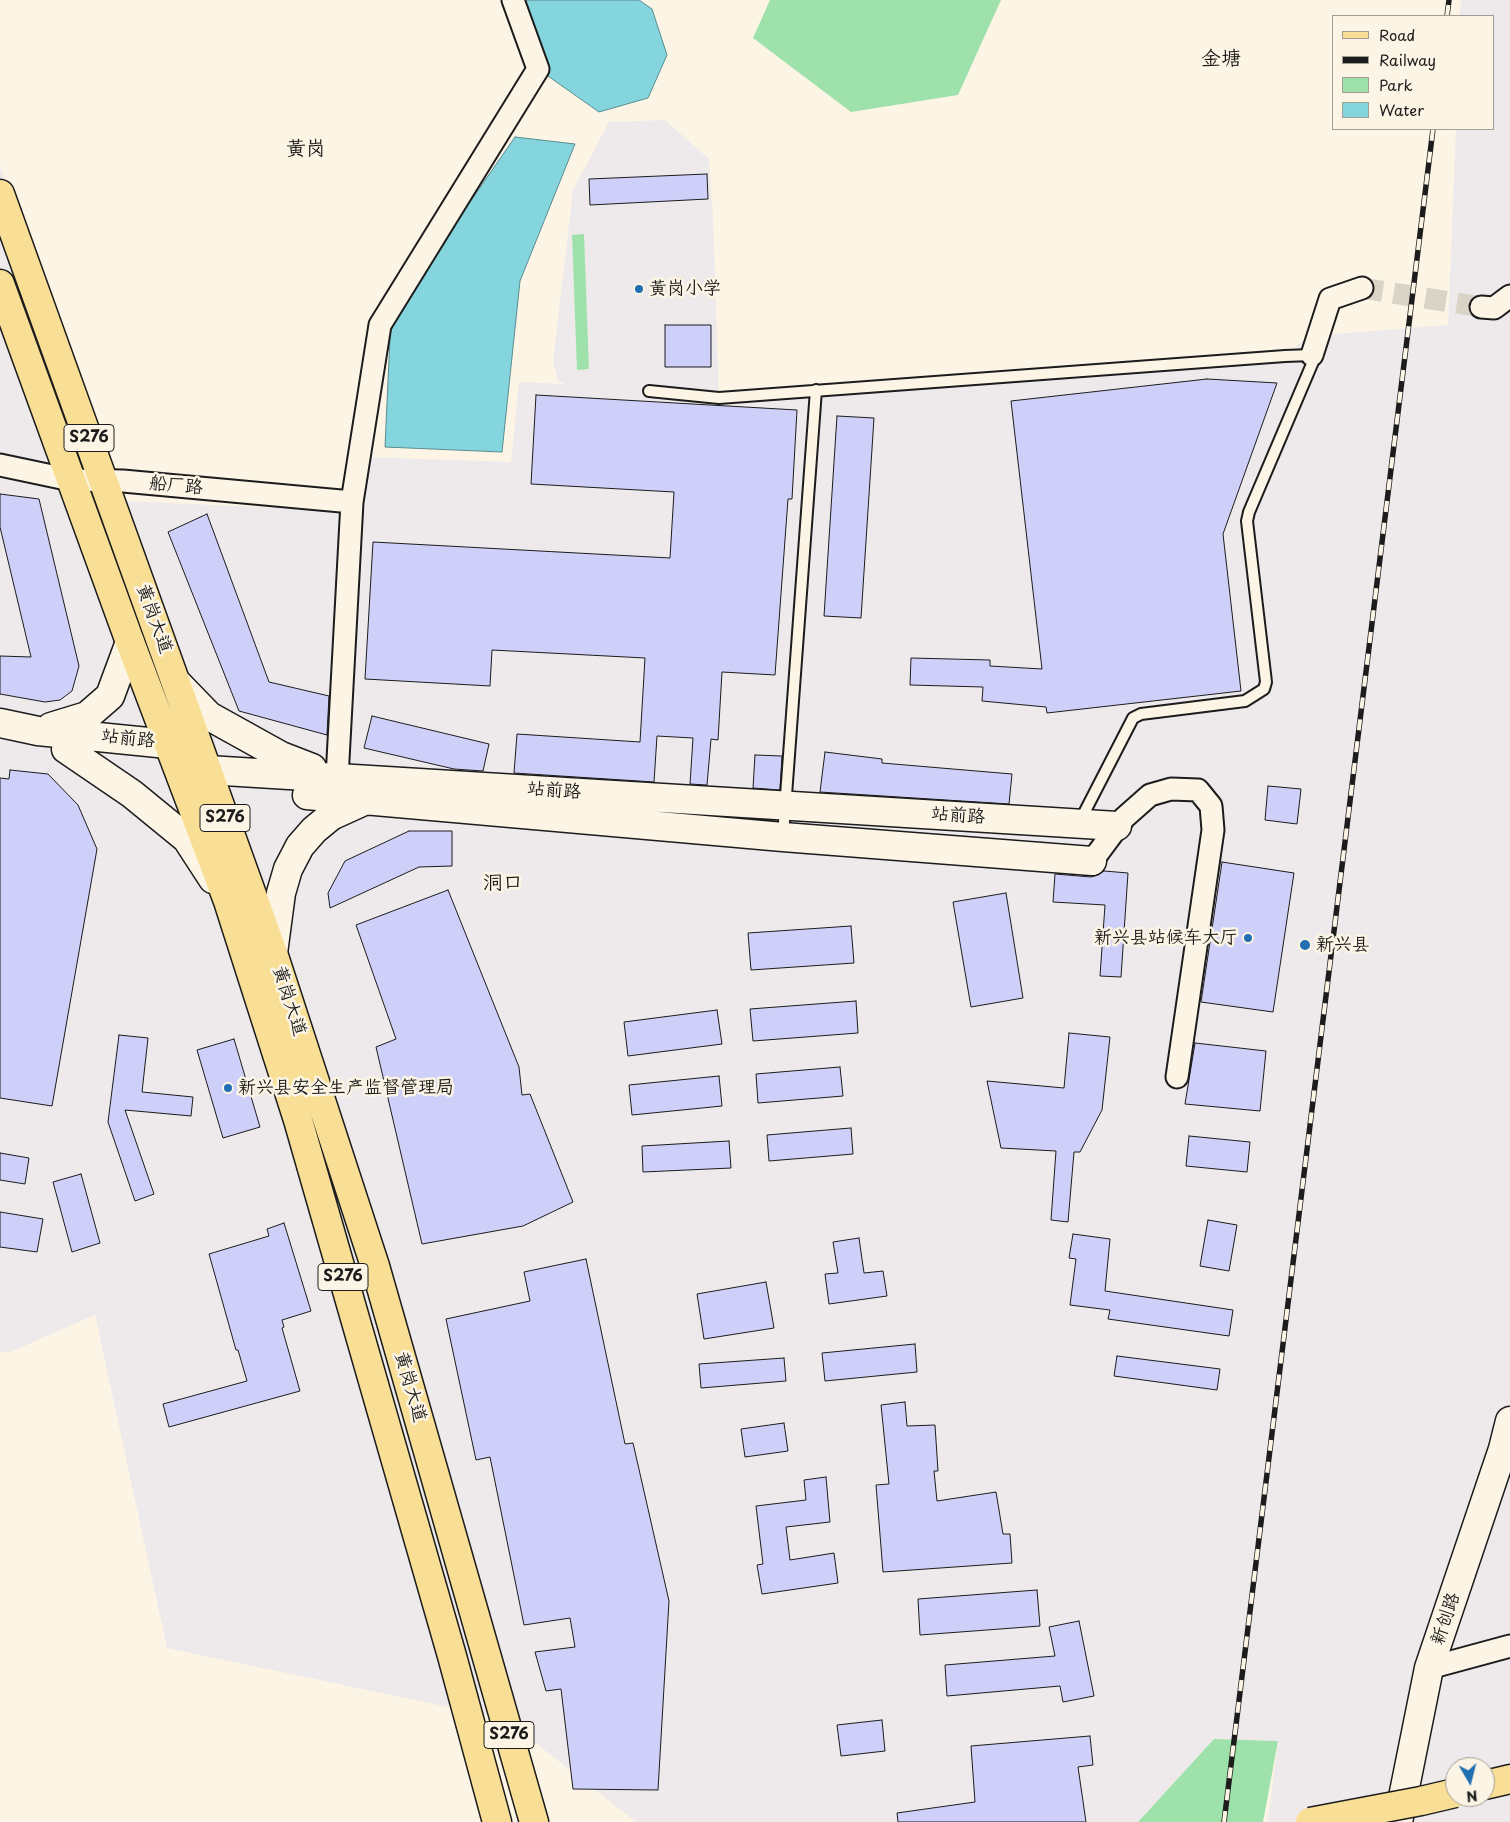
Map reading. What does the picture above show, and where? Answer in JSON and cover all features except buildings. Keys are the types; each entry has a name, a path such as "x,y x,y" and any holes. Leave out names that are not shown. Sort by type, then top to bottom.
{"main road":[{"name":"黄岗大道","path":"0,194 273,953 375,1266 534,1822"},
{"name":"黄岗大道","path":"0,284 130,642 228,901 298,1120 452,1656 497,1822"},
{"path":"452,1656 485,1648"},
{"path":"1495,1783 1510,1779"},
{"path":"1310,1822 1445,1795"}],"street":[{"path":"177,683 209,716 281,756 337,778 352,502 380,325 538,69 512,0"},
{"path":"1312,355 1330,299 1362,288"},
{"path":"1481,307 1494,308 1510,296"},
{"name":"船厂路","path":"0,465 71,480 104,480 352,502"},
{"path":"38,731 87,716 110,696 130,642"},
{"name":"站前路","path":"0,723 38,731 171,752 211,779 370,799 783,837 1092,861"},
{"name":"站前路","path":"0,740 66,749 171,752"},
{"path":"66,749 132,794 187,839 228,901"},
{"name":"站前路","path":"211,779 337,778 1117,826"},
{"path":"1092,861 1117,826 1150,795 1171,789 1198,790 1211,806 1214,830 1177,1077"},
{"path":"273,953 281,893 288,869 300,846 314,830 331,816 370,799"},
{"name":"新创路","path":"1398,1822 1429,1668 1503,1449 1510,1421"},
{"path":"1429,1668 1510,1646"}],"lane":[{"path":"649,391 720,398 1312,355 1315,357 1315,361 1249,512 1247,521 1266,682 1264,688 1245,702 1141,714 1133,718 1079,824"},
{"path":"783,837 816,390"}],"shaded area":[{"path":"1461,0 1510,0 1510,1822 1268,1822 1278,1741 1214,1739 1138,1822 636,1822 505,1719 167,1648 95,1315 10,1352 0,1352 0,167 122,501 356,511 363,457 511,462 519,382 565,384 558,381 553,361 573,190 609,122 665,120 709,159 713,217 719,397 1285,356 1309,336 1448,325 1456,130 1495,130 1495,15 1460,15"}],"green space":[{"path":"770,0 1001,0 958,95 851,112 753,38"},
{"path":"584,234 589,369 577,370 572,235"},
{"path":"1214,1739 1278,1741 1263,1822 1138,1822"}],"water":[{"path":"513,0 639,0 652,9 667,55 648,98 599,112 538,69"},
{"path":"515,137 575,144 520,281 502,452 385,447 391,316"}],"tunnel":[{"path":"1362,288 1481,307"}],"railway":[{"path":"1447,15 1449,0"},
{"path":"1224,1822 1433,130"}],"place":[{"name":"黄岗小学","path":"639,289"},
{"name":"新兴县站候车大厅","path":"1248,938"},
{"name":"新兴县","path":"1305,945"},
{"name":"新兴县安全生产监督管理局","path":"228,1088"}],"district":[{"name":"金塘","path":"1221,59"},
{"name":"黄岗","path":"306,149"},
{"name":"洞口","path":"503,883"}]}
